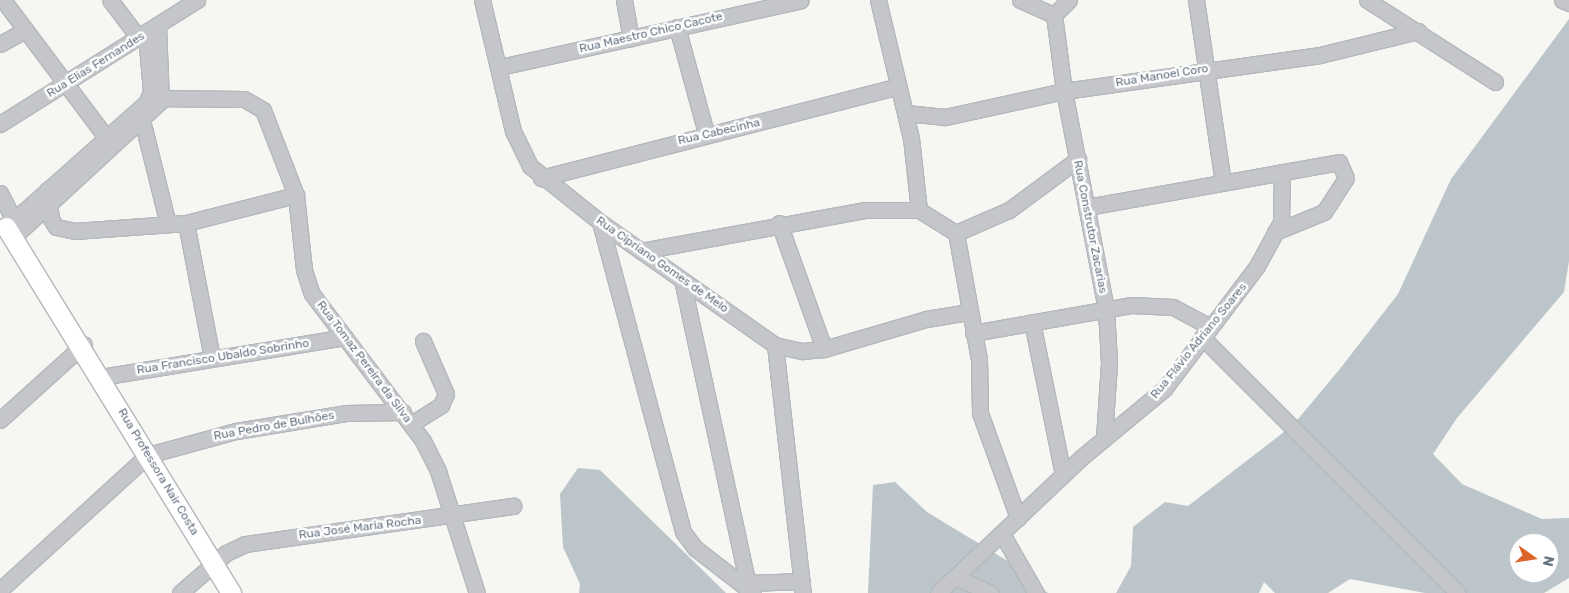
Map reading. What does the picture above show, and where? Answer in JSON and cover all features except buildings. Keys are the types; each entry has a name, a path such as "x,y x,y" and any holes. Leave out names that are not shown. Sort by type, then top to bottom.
{"main road":[{"name":"Rua Professora Nair Costa","path":"8,231 101,377 231,593"}],"street":[{"path":"3,0 110,142"},
{"path":"8,231 47,190 110,142 156,99 148,33 110,0"},
{"name":"Rua Cipriano Gomes de Melo","path":"482,0 500,67 513,131 522,153 541,178 600,222 775,345 802,351 824,349 926,319 969,312"},
{"path":"624,0 631,38"},
{"name":"Rua Maestro Chico Cacote","path":"500,67 801,0"},
{"path":"878,0 896,87 906,113 919,210"},
{"path":"1020,0 1054,15 1069,0"},
{"path":"1196,0 1223,182"},
{"path":"1562,0 1569,3"},
{"name":"Rua Elias Fernandes","path":"0,124 148,33 192,1"},
{"path":"1376,2 1495,82"},
{"name":"Rua Construtor Zacarias","path":"1054,15 1064,92 1088,207 1106,308 1109,363 1104,439"},
{"path":"677,27 706,133"},
{"path":"0,44 25,30"},
{"name":"Rua Manoel Coro","path":"906,113 945,117 1064,92 1206,69 1320,55 1418,31"},
{"name":"Rua Cabecinha","path":"541,178 706,133 896,87"},
{"name":"Rua Tomaz Pereira da Silva","path":"156,99 255,102 281,150 296,195 304,270 312,294 407,418 438,471 454,516 477,593"},
{"path":"141,115 168,224"},
{"path":"8,231 49,205 110,142"},
{"path":"956,233 1009,210 1078,159"},
{"path":"1088,207 1282,172 1332,160 1339,162 1346,178 1324,212 1275,232"},
{"name":"Rua Flávio Adriano Soares","path":"938,593 1063,474 1164,389 1205,332 1235,299 1275,232 1283,210 1282,172"},
{"path":"47,190 50,219 64,230 186,223 296,195"},
{"name":"Rua Professora Nair Costa","path":"0,193 8,231"},
{"path":"641,251 779,223 864,210 919,210 956,233 980,375 980,413 1018,518"},
{"path":"600,222 683,532 695,548 750,589 803,587 775,345"},
{"path":"186,223 212,358"},
{"path":"779,223 824,349"},
{"path":"682,280 750,589"},
{"path":"973,333 1106,308 1174,307 1205,332 1458,593"},
{"path":"1032,322 1063,474"},
{"name":"Rua Francisco Ubaldo Sobrinho","path":"101,377 345,337"},
{"path":"407,418 441,405 446,394 423,341"},
{"path":"0,420 82,347"},
{"name":"Rua Pedro de Bulhões","path":"148,455 236,431 346,413 407,418"},
{"path":"0,590 148,455"},
{"name":"Rua José Maria Rocha","path":"180,593 213,564 245,544 454,516 513,506"},
{"path":"1002,534 1036,593"},
{"path":"956,577 990,593"}],"shaded area":[{"path":"1569,19 1569,261 1564,292 1457,418 1433,454 1462,484 1542,519 1569,518 1569,578 1544,593 1425,593 1350,579 1328,593 1275,593 1264,582 1259,593 1116,593 1131,566 1133,527 1165,502 1188,506 1293,425 1398,294 1451,179"},
{"path":"578,468 600,470 726,593 579,593 580,584 563,547 560,494"},
{"path":"895,482 927,512 1006,560 1048,593 868,593 873,485"}]}
